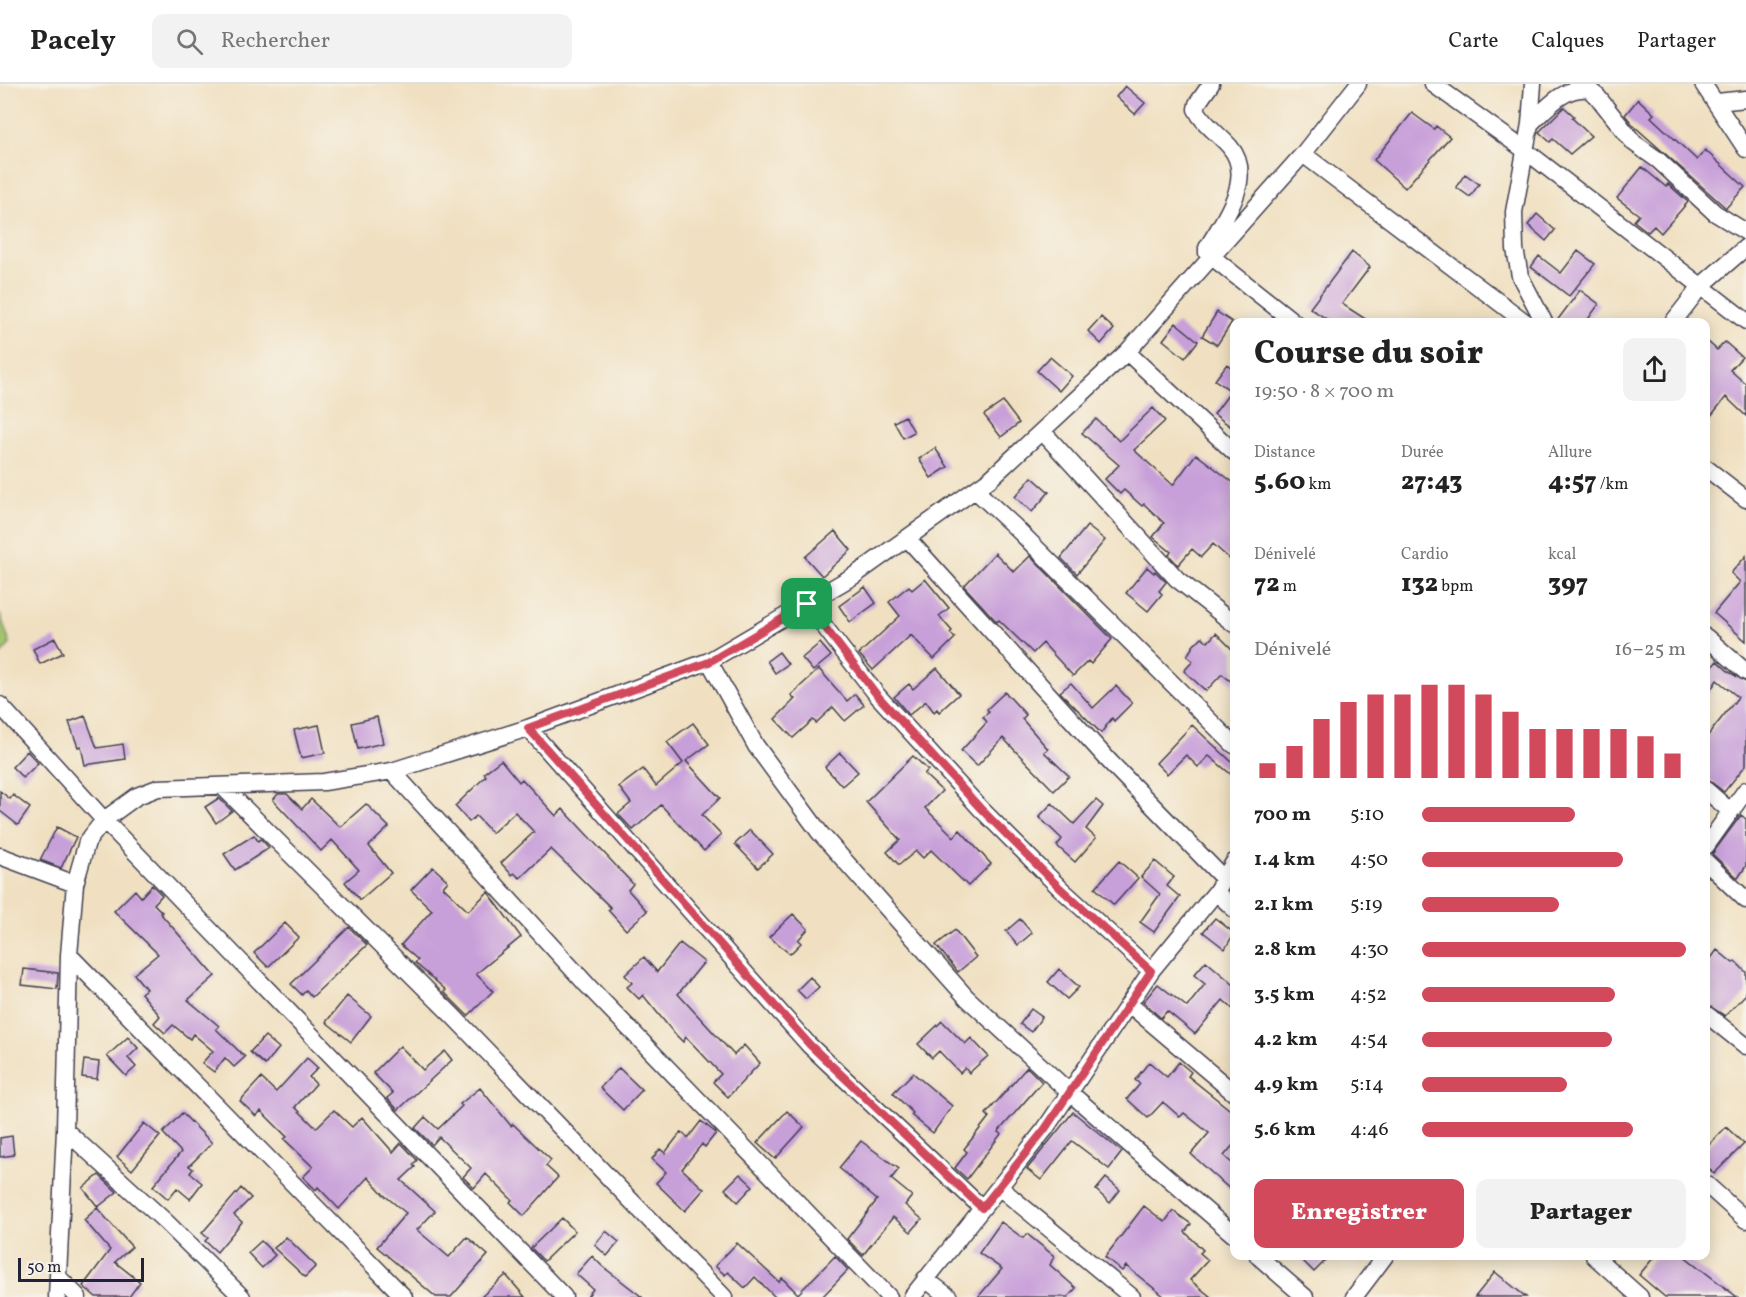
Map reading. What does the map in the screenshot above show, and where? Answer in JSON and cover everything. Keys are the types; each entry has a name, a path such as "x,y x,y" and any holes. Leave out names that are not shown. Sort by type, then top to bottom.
{"street":[{"path":"1211,84 1196,109 1232,149 1240,176 1235,197 1208,248 1212,258 1289,318"},
{"path":"57,1297 66,1130 69,956 75,884 87,842 104,820 147,791 324,782 392,771 528,728 709,662 855,575 975,490 1042,431 1127,352 1175,295 1212,258 1303,154 1358,84"},
{"path":"1433,84 1526,151 1746,321"},
{"path":"1533,84 1526,151 1514,212 1515,249 1520,276 1542,318"},
{"path":"1703,84 1717,102 1746,150"},
{"path":"1530,124 1557,99 1571,91 1588,89 1597,96 1634,142 1658,160 1715,213 1746,232"},
{"path":"1717,102 1746,99"},
{"path":"1303,154 1520,318"},
{"path":"1676,318 1701,286 1746,247"},
{"path":"1127,352 1230,448"},
{"path":"1042,431 1177,579 1230,621"},
{"path":"1710,471 1746,499"},
{"path":"975,490 1230,741"},
{"path":"907,538 1220,885 1230,902"},
{"path":"807,604 877,695 981,809 1060,888 1151,971"},
{"path":"1710,640 1746,672"},
{"path":"709,662 756,746 820,833 967,998 1069,1092 1230,1233"},
{"path":"0,705 104,820 564,1297"},
{"path":"528,728 810,1045 982,1208"},
{"path":"392,771 588,986 889,1297"},
{"path":"222,786 453,1016 724,1297"},
{"path":"1710,840 1746,790"},
{"path":"1710,794 1730,811"},
{"path":"0,856 75,884"},
{"path":"1710,866 1746,900"},
{"path":"912,1297 1045,1129 1151,971 1220,885 1230,869"},
{"path":"69,956 404,1297"},
{"path":"1129,1004 1230,1090"},
{"path":"1710,1017 1746,1046"},
{"path":"66,1130 166,1222 242,1297"},
{"path":"999,1187 1132,1297"},
{"path":"1710,1188 1746,1220"},
{"path":"1263,1260 1305,1297"},
{"path":"1354,1297 1382,1260"},
{"path":"1598,1260 1640,1297"},
{"path":"58,1277 78,1297"},
{"path":"925,1279 949,1297"}],"green space":[{"path":"0,614 10,644 0,655"}],"building":[{"path":"1125,86 1145,103 1135,114 1116,97"},
{"path":"1638,99 1654,114 1651,117 1697,160 1705,150 1745,187 1726,208 1634,126 1625,115"},
{"path":"1564,107 1591,136 1570,154 1553,139 1550,142 1539,132"},
{"path":"1412,113 1434,129 1436,126 1450,137 1405,188 1374,160"},
{"path":"1642,167 1666,187 1668,184 1688,202 1661,233 1654,226 1648,232 1634,221 1639,215 1617,198"},
{"path":"1465,174 1479,184 1470,197 1456,187"},
{"path":"1537,214 1555,230 1546,241 1528,225"},
{"path":"1578,251 1595,264 1569,296 1531,267 1539,256 1561,273"},
{"path":"1352,252 1370,267 1342,304 1364,318 1325,318 1310,308"},
{"path":"1580,290 1599,304 1589,318 1559,318"},
{"path":"1217,312 1230,321 1230,325 1217,345 1202,336"},
{"path":"1101,317 1114,329 1101,344 1088,331"},
{"path":"1176,323 1198,341 1185,358 1163,340"},
{"path":"1725,342 1742,357 1730,370 1746,384 1746,416 1726,397 1710,417 1710,344 1717,350"},
{"path":"1050,357 1072,376 1059,391 1037,371"},
{"path":"1227,364 1230,367 1230,390 1215,380"},
{"path":"1230,392 1230,426 1214,414"},
{"path":"1003,402 1019,423 1001,437 984,415"},
{"path":"1153,408 1165,421 1134,450 1173,485 1196,454 1230,480 1230,559 1213,544 1201,557 1192,549 1178,565 1169,555 1171,552 1153,537 1164,523 1144,504 1142,506 1124,490 1120,494 1105,479 1119,465 1082,433 1096,419 1119,441"},
{"path":"905,416 914,432 903,438 894,422"},
{"path":"935,448 948,467 931,478 919,459"},
{"path":"1032,477 1049,492 1032,512 1015,497"},
{"path":"1087,526 1105,540 1077,574 1061,558"},
{"path":"835,531 851,550 822,576 805,557"},
{"path":"995,553 1014,572 1030,556 1112,639 1091,664 1088,661 1073,676 1043,643 1033,653 999,620 997,622 964,586"},
{"path":"1746,556 1746,641 1714,613 1740,582 1731,573"},
{"path":"1147,567 1154,573 1155,571 1166,582 1159,591 1162,594 1148,611 1126,593"},
{"path":"925,579 949,608 939,616 955,638 934,659 911,635 873,670 859,654 900,616 889,602 909,586 912,590"},
{"path":"865,587 876,603 850,622 839,606"},
{"path":"1216,633 1230,647 1230,681 1222,674 1206,691 1184,671 1193,661 1187,656 1193,646 1202,637 1208,642"},
{"path":"55,638 63,653 40,664 33,649"},
{"path":"820,643 831,656 813,671 802,658"},
{"path":"779,652 788,664 775,673 767,661"},
{"path":"1717,661 1729,672 1746,682 1746,765 1724,792 1710,781 1710,733 1738,697 1717,680 1710,691 1710,669"},
{"path":"937,668 959,694 939,712 937,709 934,712 926,701 909,715 894,697 909,684 913,689"},
{"path":"819,669 847,701 855,694 864,705 845,721 833,707 816,723 813,720 793,738 775,719 795,699 791,695"},
{"path":"1071,683 1093,708 1116,686 1132,703 1114,721 1112,718 1101,733 1060,692"},
{"path":"1005,692 1026,715 1022,719 1048,749 1044,752 1069,776 1054,791 1003,738 977,766 961,751 987,722 983,717 989,712 987,709"},
{"path":"85,716 97,748 123,744 125,759 85,765 81,746 78,747 69,722"},
{"path":"377,717 383,743 358,749 352,723"},
{"path":"693,723 709,744 686,761 720,798 702,815 721,835 704,851 661,805 633,830 618,814 631,803 619,787 643,769 656,786 683,763 667,742"},
{"path":"319,725 325,753 301,758 294,730"},
{"path":"1192,725 1230,760 1230,774 1209,756 1198,767 1186,755 1167,774 1156,763"},
{"path":"27,751 38,763 23,778 12,767"},
{"path":"840,753 858,772 842,786 825,767"},
{"path":"913,756 928,770 924,774 942,791 925,808 954,837 960,830 991,864 968,886 931,850 923,858 916,851 899,865 887,852 900,840 866,802"},
{"path":"501,760 519,782 522,779 556,816 563,809 633,884 628,890 647,911 626,930 608,910 611,908 551,849 520,878 514,873 512,875 501,863 534,832 515,812 492,833 476,816 469,822 455,806 486,776 484,773"},
{"path":"0,791 10,799 13,795 30,808 18,825 0,811"},
{"path":"278,794 287,794 302,809 311,799 340,827 366,804 389,827 369,846 391,873 360,900 345,882 359,870 332,840 321,851 273,800"},
{"path":"219,798 232,811 216,823 205,807"},
{"path":"1096,800 1103,806 1086,829 1096,838 1075,862 1057,846 1062,839 1039,817 1052,803 1074,824"},
{"path":"1741,815 1746,819 1746,866 1738,878 1712,854"},
{"path":"57,827 76,837 61,868 40,860"},
{"path":"750,830 773,854 758,868 735,844"},
{"path":"254,835 258,841 261,839 269,848 235,870 224,854"},
{"path":"1119,861 1138,878 1114,905 1095,888"},
{"path":"1155,861 1174,877 1167,886 1180,897 1154,932 1140,922 1160,894 1141,877"},
{"path":"433,867 448,881 443,887 468,911 488,892 521,937 476,974 493,991 468,1016 444,992 446,990 415,963 418,960 401,945 432,910 411,890"},
{"path":"152,885 162,895 154,904 162,912 160,913 215,976 188,1000 219,1026 216,1029 245,1057 234,1067 225,1058 214,1072 202,1063 213,1051 193,1034 190,1039 173,1025 165,1033 154,1023 160,1016 141,993 146,989 134,974 158,954 114,911 135,890 141,897"},
{"path":"793,914 808,929 798,940 801,943 790,954 769,937"},
{"path":"1215,918 1230,930 1230,940 1225,949 1203,932"},
{"path":"1020,919 1032,933 1018,945 1006,931"},
{"path":"285,923 299,937 268,967 254,953"},
{"path":"349,927 367,945 312,997 306,990 302,995 291,984"},
{"path":"955,930 976,957 958,972 936,945"},
{"path":"680,943 704,962 678,994 734,1055 744,1045 760,1063 728,1097 713,1082 721,1074 686,1037 683,1042 673,1032 643,995 639,999 627,987 632,983 625,975 644,957 657,972"},
{"path":"1717,950 1733,963 1735,961 1746,972 1746,994 1725,1016 1710,1007 1710,960"},
{"path":"1206,961 1230,982 1230,1006 1223,1000 1195,1034 1167,1011 1161,1018 1143,1002 1158,984 1187,1007 1205,984 1194,975"},
{"path":"24,969 58,973 57,989 22,985"},
{"path":"1059,969 1079,987 1067,999 1048,982"},
{"path":"810,977 819,987 806,999 797,990"},
{"path":"347,996 371,1016 351,1042 326,1022"},
{"path":"1031,1009 1042,1017 1031,1032 1020,1024"},
{"path":"942,1021 965,1044 971,1038 988,1056 969,1073 965,1068 960,1073 939,1051 932,1058 918,1044"},
{"path":"265,1036 279,1048 265,1065 250,1052"},
{"path":"128,1037 138,1048 128,1058 136,1067 126,1076 107,1056"},
{"path":"400,1046 423,1070 445,1051 452,1060 398,1110 387,1098 393,1093 373,1073"},
{"path":"307,1058 318,1068 309,1077 316,1084 295,1107 316,1128 334,1110 352,1127 362,1117 393,1152 401,1143 417,1160 413,1165 415,1167 401,1180 435,1211 417,1230 449,1257 467,1237 488,1255 451,1297 436,1297 377,1247 406,1213 384,1195 368,1177 339,1209 318,1187 316,1190 303,1177 313,1167 284,1139 287,1137 261,1111 256,1116 240,1101 261,1078 276,1092"},
{"path":"84,1060 99,1062 97,1079 82,1077"},
{"path":"1149,1062 1167,1077 1179,1062 1191,1072 1188,1076 1230,1110 1230,1149 1224,1156 1230,1161 1230,1189 1191,1154 1209,1133 1184,1113 1180,1117 1163,1102 1148,1118 1127,1099 1140,1084 1135,1080"},
{"path":"1027,1067 1042,1082 998,1132 1001,1134 967,1179 955,1168 967,1152 964,1149 989,1117 986,1114"},
{"path":"619,1068 642,1090 623,1110 600,1088"},
{"path":"913,1073 952,1106 933,1133 911,1115 913,1113 893,1093"},
{"path":"480,1088 511,1126 513,1124 551,1160 546,1166 558,1177 524,1216 510,1202 512,1200 486,1174 474,1188 463,1177 471,1168 439,1137 432,1145 415,1128 425,1117 438,1129 462,1106 460,1104"},
{"path":"787,1111 804,1127 775,1159 757,1143"},
{"path":"1073,1112 1122,1152 1109,1169 1072,1141 1041,1180 1027,1169"},
{"path":"182,1113 212,1143 189,1166 193,1169 190,1173 202,1183 190,1199 177,1188 168,1199 153,1186 181,1152 163,1133"},
{"path":"701,1121 716,1133 705,1147 702,1144 682,1169 704,1189 685,1211 656,1183 666,1172 652,1159 660,1149 665,1153 681,1132 688,1138"},
{"path":"144,1123 160,1136 132,1170 117,1157"},
{"path":"1726,1127 1744,1144 1714,1174 1710,1170 1710,1144"},
{"path":"12,1136 14,1155 0,1157 0,1138"},
{"path":"861,1141 899,1169 891,1179 912,1196 905,1205 922,1219 911,1232 893,1217 863,1255 847,1239 877,1200 839,1168"},
{"path":"740,1174 753,1186 738,1202 725,1189"},
{"path":"99,1175 117,1192 98,1207 83,1188"},
{"path":"1106,1178 1120,1190 1110,1203 1096,1190"},
{"path":"241,1188 251,1198 234,1215 242,1222 217,1252 205,1241 208,1238 202,1233"},
{"path":"1144,1206 1165,1222 1173,1211 1191,1224 1185,1232 1203,1250 1200,1253 1208,1260 1190,1280 1211,1297 1165,1297 1126,1266 1122,1271 1105,1257"},
{"path":"97,1208 132,1247 115,1262 140,1282 129,1297 96,1297 83,1286 110,1250 84,1220"},
{"path":"562,1218 575,1231 544,1261 531,1248"},
{"path":"1001,1222 1023,1238 1027,1234 1054,1256 1050,1265 1076,1288 1068,1297 978,1297 1002,1269 979,1253"},
{"path":"606,1231 619,1242 607,1256 595,1245"},
{"path":"286,1237 316,1266 305,1277 274,1248"},
{"path":"261,1241 275,1255 262,1268 248,1253"},
{"path":"737,1243 779,1282 782,1278 798,1294 835,1256 848,1270 822,1297 775,1297 755,1277 745,1288 728,1272 725,1275 715,1266"},
{"path":"592,1256 642,1297 587,1297 593,1289 576,1274"},
{"path":"1302,1260 1326,1260 1314,1272"},
{"path":"1652,1260 1689,1260 1737,1297 1665,1297 1639,1275"},
{"path":"1495,1272 1526,1297 1475,1297"},
{"path":"506,1275 525,1297 481,1297"}],"route":[{"path":"807,604 877,695 981,809 1060,888 1151,971 1045,1129 982,1208 810,1045 528,728 709,662 807,604"}]}
